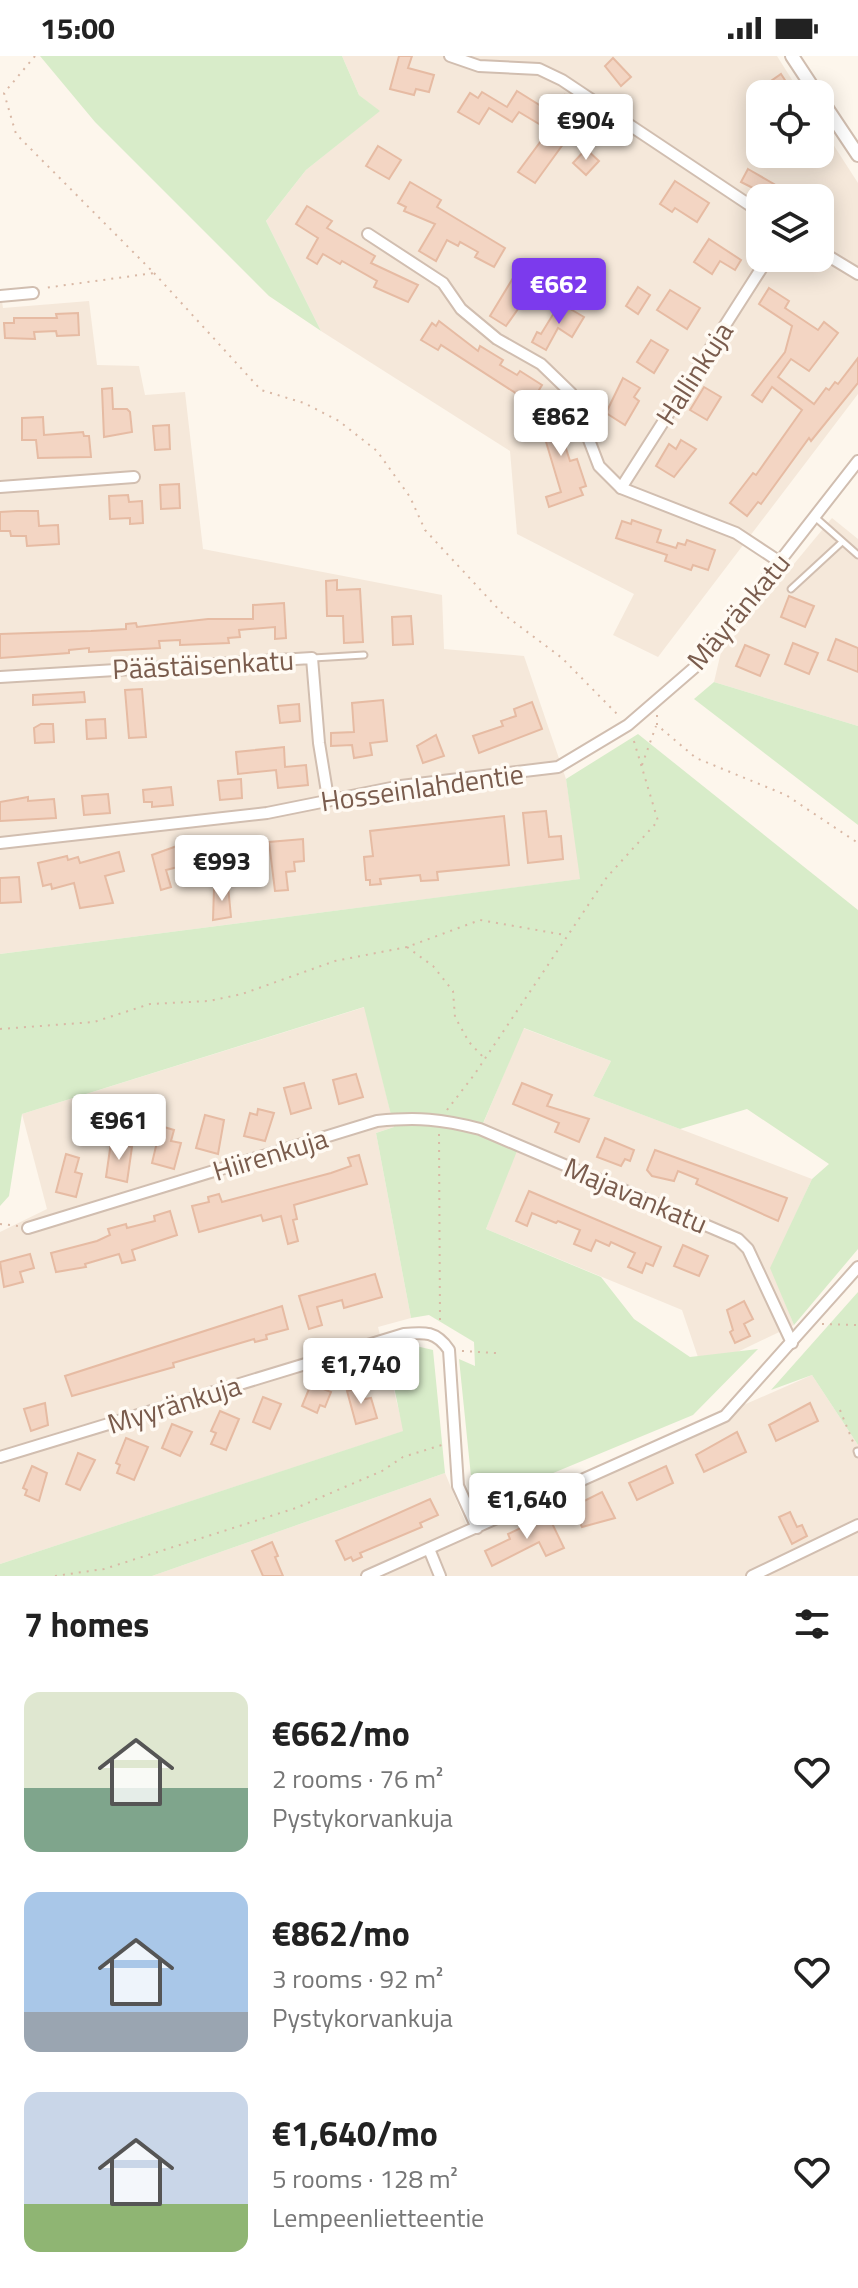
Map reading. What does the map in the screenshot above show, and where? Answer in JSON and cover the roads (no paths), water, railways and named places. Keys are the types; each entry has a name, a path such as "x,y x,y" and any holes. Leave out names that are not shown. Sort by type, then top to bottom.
{"street":[{"path":"450,56 479,66 524,62 562,80 746,203"},
{"path":"792,56 808,80"},
{"path":"834,119 858,155"},
{"path":"368,234 443,283 461,309 497,339 541,364 571,393 599,466 621,488 736,533 780,562"},
{"path":"834,259 858,274"},
{"name":"Hallinkuja","path":"621,488 759,272"},
{"path":"0,296 33,293"},
{"name":"Mäyränkatu","path":"558,767 628,725 702,661 858,461"},
{"path":"0,487 134,477"},
{"name":"Päästäisenkatu","path":"0,677 312,658 319,743 328,798"},
{"name":"Hosseinlahdentie","path":"0,843 267,813 328,798 558,767"},
{"name":"Majavankatu","path":"421,1116 480,1129 738,1239 748,1249 792,1343"},
{"name":"Hiirenkuja","path":"28,1228 377,1121 421,1116"},
{"path":"367,1576 725,1416 858,1267"},
{"name":"Myyränkuja","path":"0,1457 404,1334 429,1332 440,1336 449,1350 458,1486 477,1528"},
{"path":"752,1576 858,1525"},
{"path":"429,1549 440,1576"}],"lane":[{"path":"816,518 858,555"},
{"path":"791,589 842,542"},
{"path":"312,658 364,655"}]}
